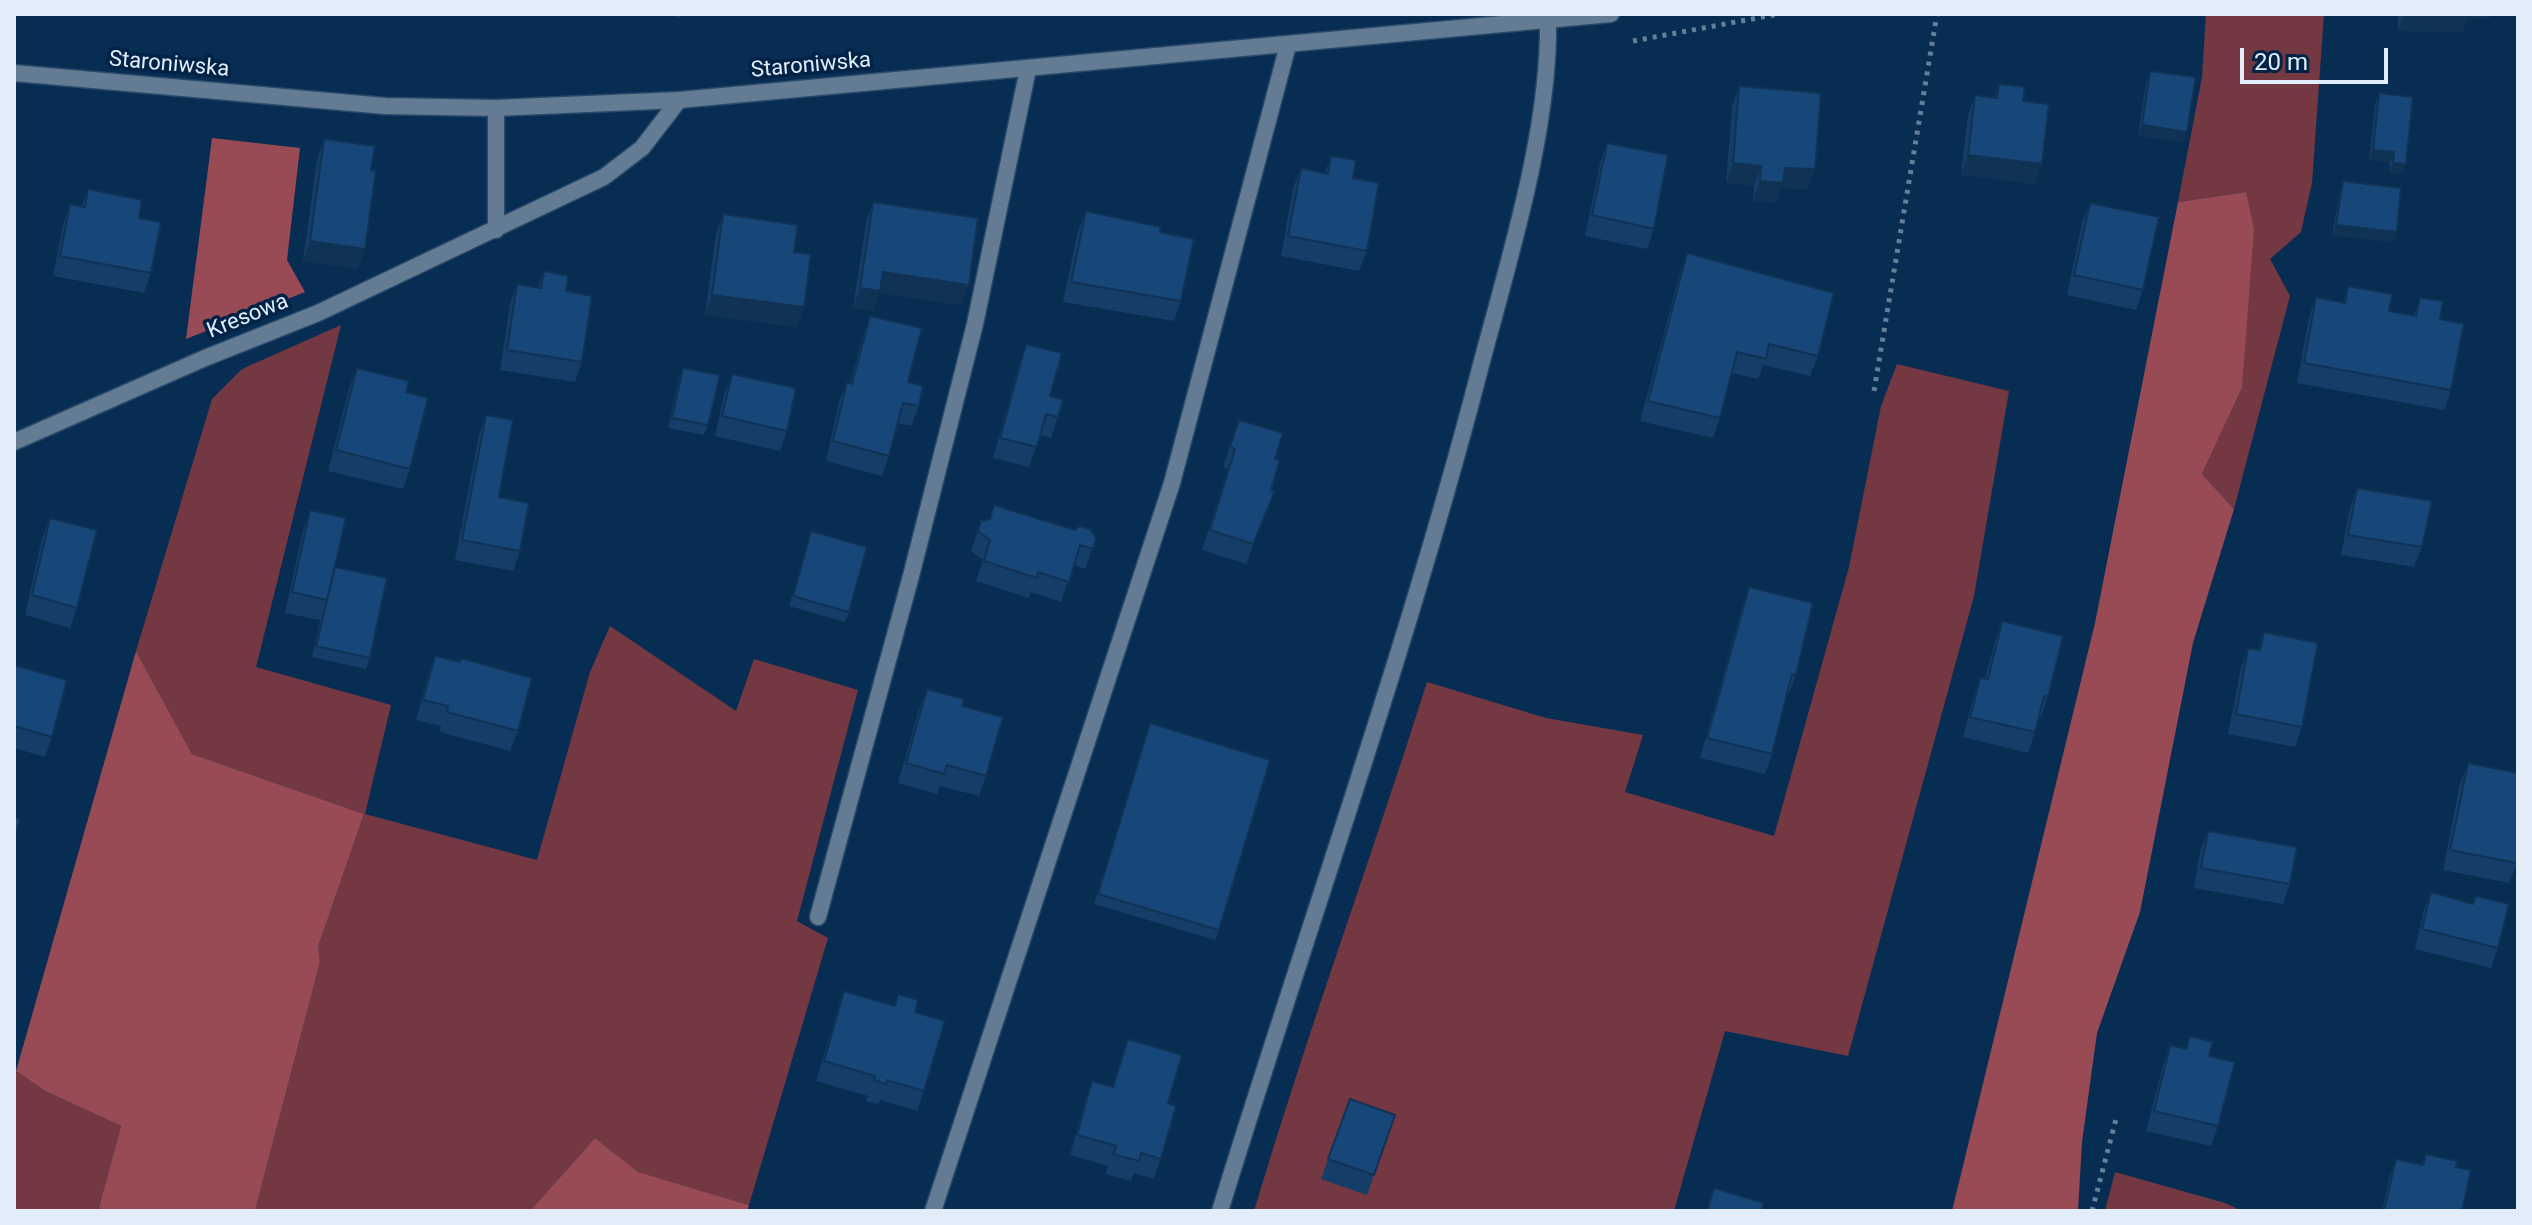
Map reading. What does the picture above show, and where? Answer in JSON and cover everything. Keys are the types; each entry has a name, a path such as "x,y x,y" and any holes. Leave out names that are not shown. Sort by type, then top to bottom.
{"street":[{"name":"Staroniwska","path":"14,73 385,106 496,108 679,100 1611,14"},
{"path":"1220,1211 1453,475 1523,204 1549,52 1548,20"},
{"path":"933,1211 1172,483 1288,45"},
{"path":"818,917 911,576 975,324 1028,69"},
{"name":"Kresowa","path":"14,442 230,347 318,313 604,177 642,148 679,100"},
{"path":"496,108 496,230"}],"path":[{"path":"1874,391 1937,14"},
{"path":"2092,1211 2116,1119"}],"shaded area":[{"path":"2206,14 2324,14 2312,183 2301,232 2270,259 2290,296 2234,509 2202,474 2242,388 2246,192 2178,202 2202,77"},
{"path":"212,138 300,148 287,260 305,292 186,339"},
{"path":"2246,192 2254,229 2242,388 2202,474 2234,509 2193,643 2140,912 2097,1033 2082,1142 2078,1211 1952,1211 2095,623 2178,202"},
{"path":"341,325 256,667 391,705 365,814 537,860 590,672 610,626 736,711 754,659 858,690 797,921 828,938 749,1205 637,1172 595,1138 530,1211 255,1211 320,962 318,947 364,814 192,754 136,651 212,399 242,369"},
{"path":"1897,364 2009,391 1974,596 1848,1056 1725,1031 1674,1211 1254,1211 1427,682 1546,718 1643,735 1625,792 1774,836 1849,567 1881,406"},
{"path":"136,651 192,754 364,814 318,947 320,962 255,1211 98,1211 121,1126 45,1091 16,1071"},
{"path":"16,1071 45,1091 121,1126 98,1211 14,1211"},
{"path":"595,1138 638,1172 749,1205 747,1211 530,1211"},
{"path":"2115,1172 2225,1203 2242,1211 2105,1211"}],"building":[{"path":"2150,71 2196,77 2187,132 2142,125"},
{"path":"1999,84 2025,87 2023,101 2049,104 2042,164 1968,155 1975,95 1997,98"},
{"path":"1739,86 1821,93 1815,169 1785,168 1783,183 1760,181 1761,166 1733,163"},
{"path":"2379,93 2413,97 2406,164 2393,163 2394,152 2373,150"},
{"path":"324,139 375,146 371,170 376,171 365,249 310,241"},
{"path":"1607,143 1668,155 1654,229 1592,215"},
{"path":"1331,156 1356,160 1353,178 1379,183 1367,251 1288,236 1301,168 1328,174"},
{"path":"2343,181 2401,188 2397,232 2336,225"},
{"path":"88,189 142,200 139,218 161,222 151,273 60,256 70,204 85,207"},
{"path":"873,202 978,218 969,285 883,272 880,291 860,288"},
{"path":"2090,203 2159,217 2143,290 2074,275"},
{"path":"1086,211 1161,227 1160,232 1194,239 1181,301 1071,282"},
{"path":"723,214 798,225 794,252 811,254 804,307 712,295"},
{"path":"1687,253 1834,293 1818,356 1769,344 1766,359 1737,352 1720,418 1648,401"},
{"path":"544,271 568,276 566,291 592,296 582,362 507,350 517,284 541,288"},
{"path":"2348,286 2392,294 2389,311 2416,316 2420,298 2443,301 2440,319 2464,324 2451,390 2304,363 2316,297 2345,303"},
{"path":"870,316 922,328 908,382 923,386 919,406 903,403 889,456 833,441 847,382 852,384"},
{"path":"1026,344 1062,353 1050,396 1063,400 1058,417 1046,414 1037,447 1000,438"},
{"path":"357,368 409,381 406,392 428,398 410,469 336,450"},
{"path":"683,368 720,375 708,425 672,418"},
{"path":"732,374 796,388 787,431 722,416"},
{"path":"486,415 513,420 499,497 529,503 520,551 462,540"},
{"path":"1239,420 1283,433 1275,459 1280,460 1271,490 1275,491 1253,544 1210,530 1235,449 1230,447"},
{"path":"2357,488 2432,501 2422,547 2348,535"},
{"path":"994,505 1075,530 1080,526 1090,529 1096,538 1093,549 1080,545 1069,582 1038,572 1037,578 984,561 990,540 978,531 981,521 990,519"},
{"path":"310,510 346,518 327,600 292,592"},
{"path":"50,518 97,530 77,608 32,595"},
{"path":"811,531 867,547 849,612 793,596"},
{"path":"335,567 387,578 370,658 316,646"},
{"path":"1749,587 1813,603 1796,675 1792,674 1772,754 1707,738"},
{"path":"2002,621 2063,636 2048,697 2044,696 2035,732 1970,717 1980,678 1988,679"},
{"path":"2264,632 2318,643 2302,727 2236,714 2248,648 2260,650"},
{"path":"435,656 460,662 461,658 532,678 518,731 447,712 448,706 423,700"},
{"path":"14,665 67,680 52,737 14,726"},
{"path":"927,689 964,699 962,706 1003,717 986,776 947,765 944,774 906,763"},
{"path":"1150,723 1270,760 1219,930 1098,894"},
{"path":"2468,763 2518,773 2517,863 2450,850"},
{"path":"14,817 20,819 14,838"},
{"path":"2208,831 2297,847 2290,884 2201,868"},
{"path":"2431,892 2473,904 2476,896 2509,904 2498,948 2422,929"},
{"path":"844,991 895,1006 898,994 918,1000 915,1012 945,1021 924,1091 887,1080 886,1084 874,1080 875,1076 824,1061"},
{"path":"2190,1036 2213,1042 2209,1056 2235,1062 2218,1126 2154,1111 2170,1045 2186,1049"},
{"path":"1128,1039 1182,1055 1168,1103 1176,1106 1161,1159 1141,1153 1139,1161 1113,1154 1117,1146 1077,1135 1092,1081 1113,1087"},
{"path":"1350,1099 1395,1115 1374,1175 1328,1159"},
{"path":"2426,1154 2457,1161 2456,1167 2471,1170 2462,1211 2384,1211 2396,1159 2423,1165"},
{"path":"1714,1188 1764,1203 1761,1211 1707,1211"}]}
